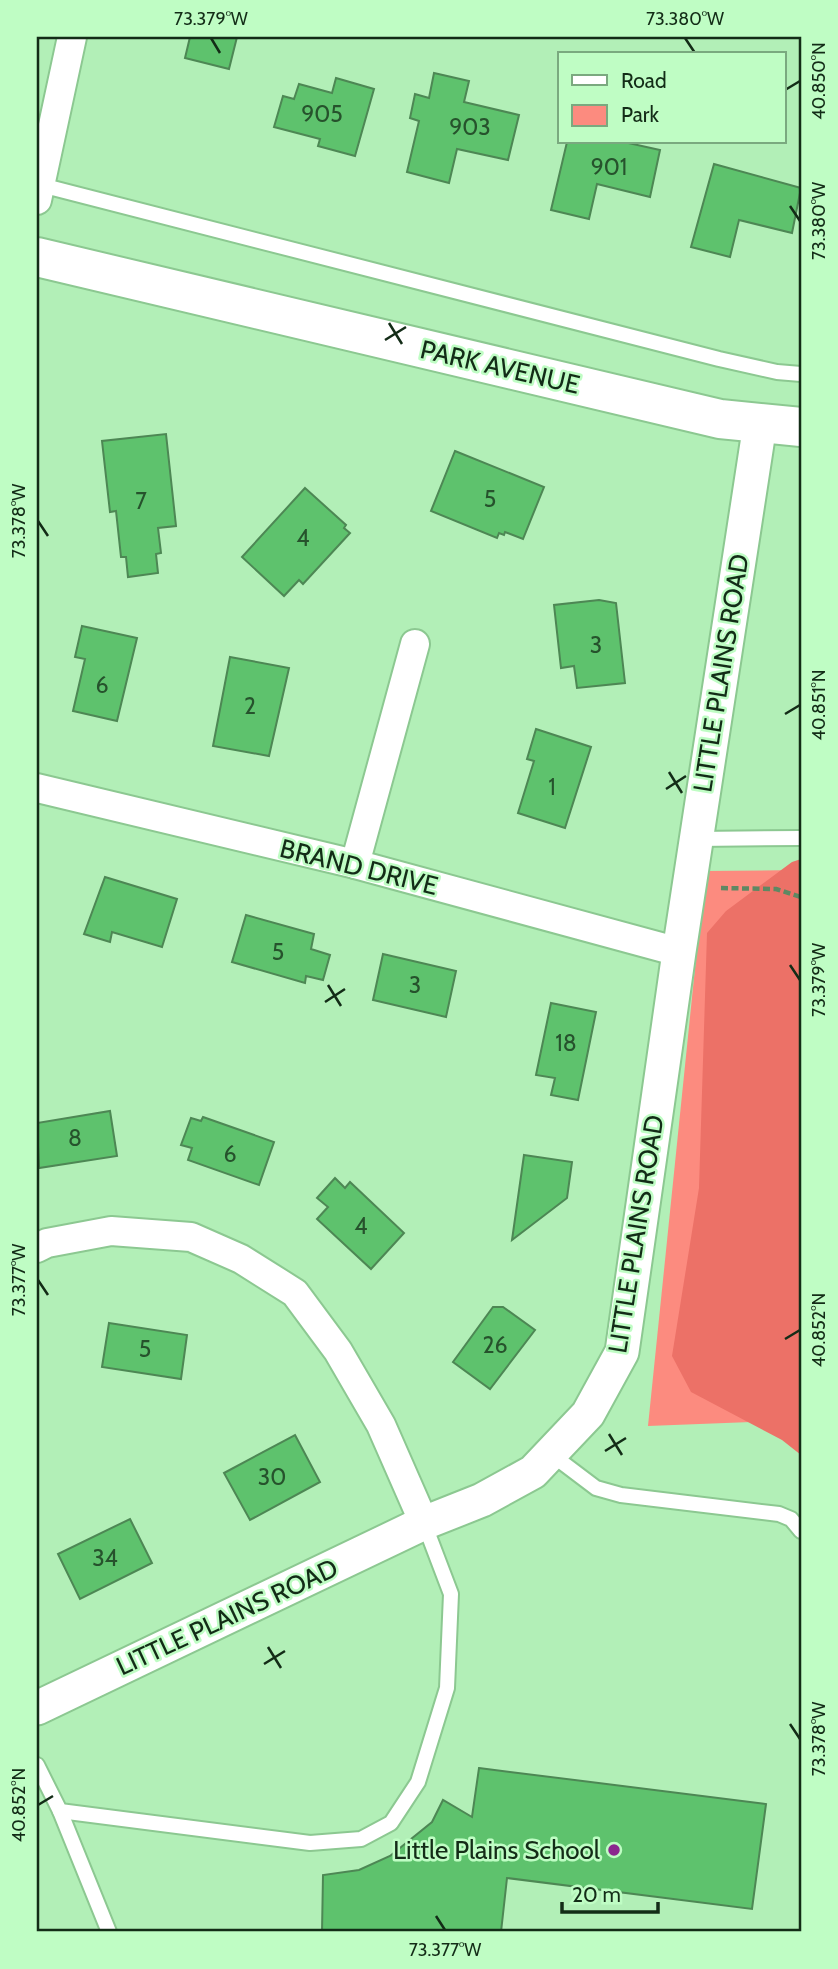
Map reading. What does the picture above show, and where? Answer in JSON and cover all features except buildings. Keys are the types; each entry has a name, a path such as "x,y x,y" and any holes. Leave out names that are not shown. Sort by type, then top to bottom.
{"main road":[{"name":"PARK AVENUE","path":"37,257 720,419 801,426"}],"street":[{"path":"38,190 72,37"},
{"name":"LITTLE PLAINS ROAD","path":"37,1708 424,1523 482,1500 523,1478 551,1454 588,1414 622,1352 679,952 760,424"},
{"path":"355,864 415,644"},
{"name":"BRAND DRIVE","path":"37,788 355,864 679,952"},
{"path":"37,1248 111,1231 191,1237 241,1259 295,1293 338,1351 381,1425 424,1523"}],"lane":[{"path":"38,190 719,359 777,372 801,374"},
{"path":"696,839 801,838"},
{"path":"551,1454 596,1488 646,1500 779,1514 791,1519 801,1531"},
{"path":"60,1811 310,1843 361,1839 391,1823 418,1782 447,1688 451,1594 424,1523"},
{"path":"37,1765 60,1811 109,1932"}],"path":[{"path":"689,888 776,889 801,897"}],"green space":[{"path":"801,870 801,1420 648,1426 705,871"}],"shaded area":[{"path":"801,859 801,1455 782,1440 691,1392 672,1356 699,1188 707,933 726,911 792,862"}],"place":[{"name":"Little Plains School","path":"614,1850"}]}
